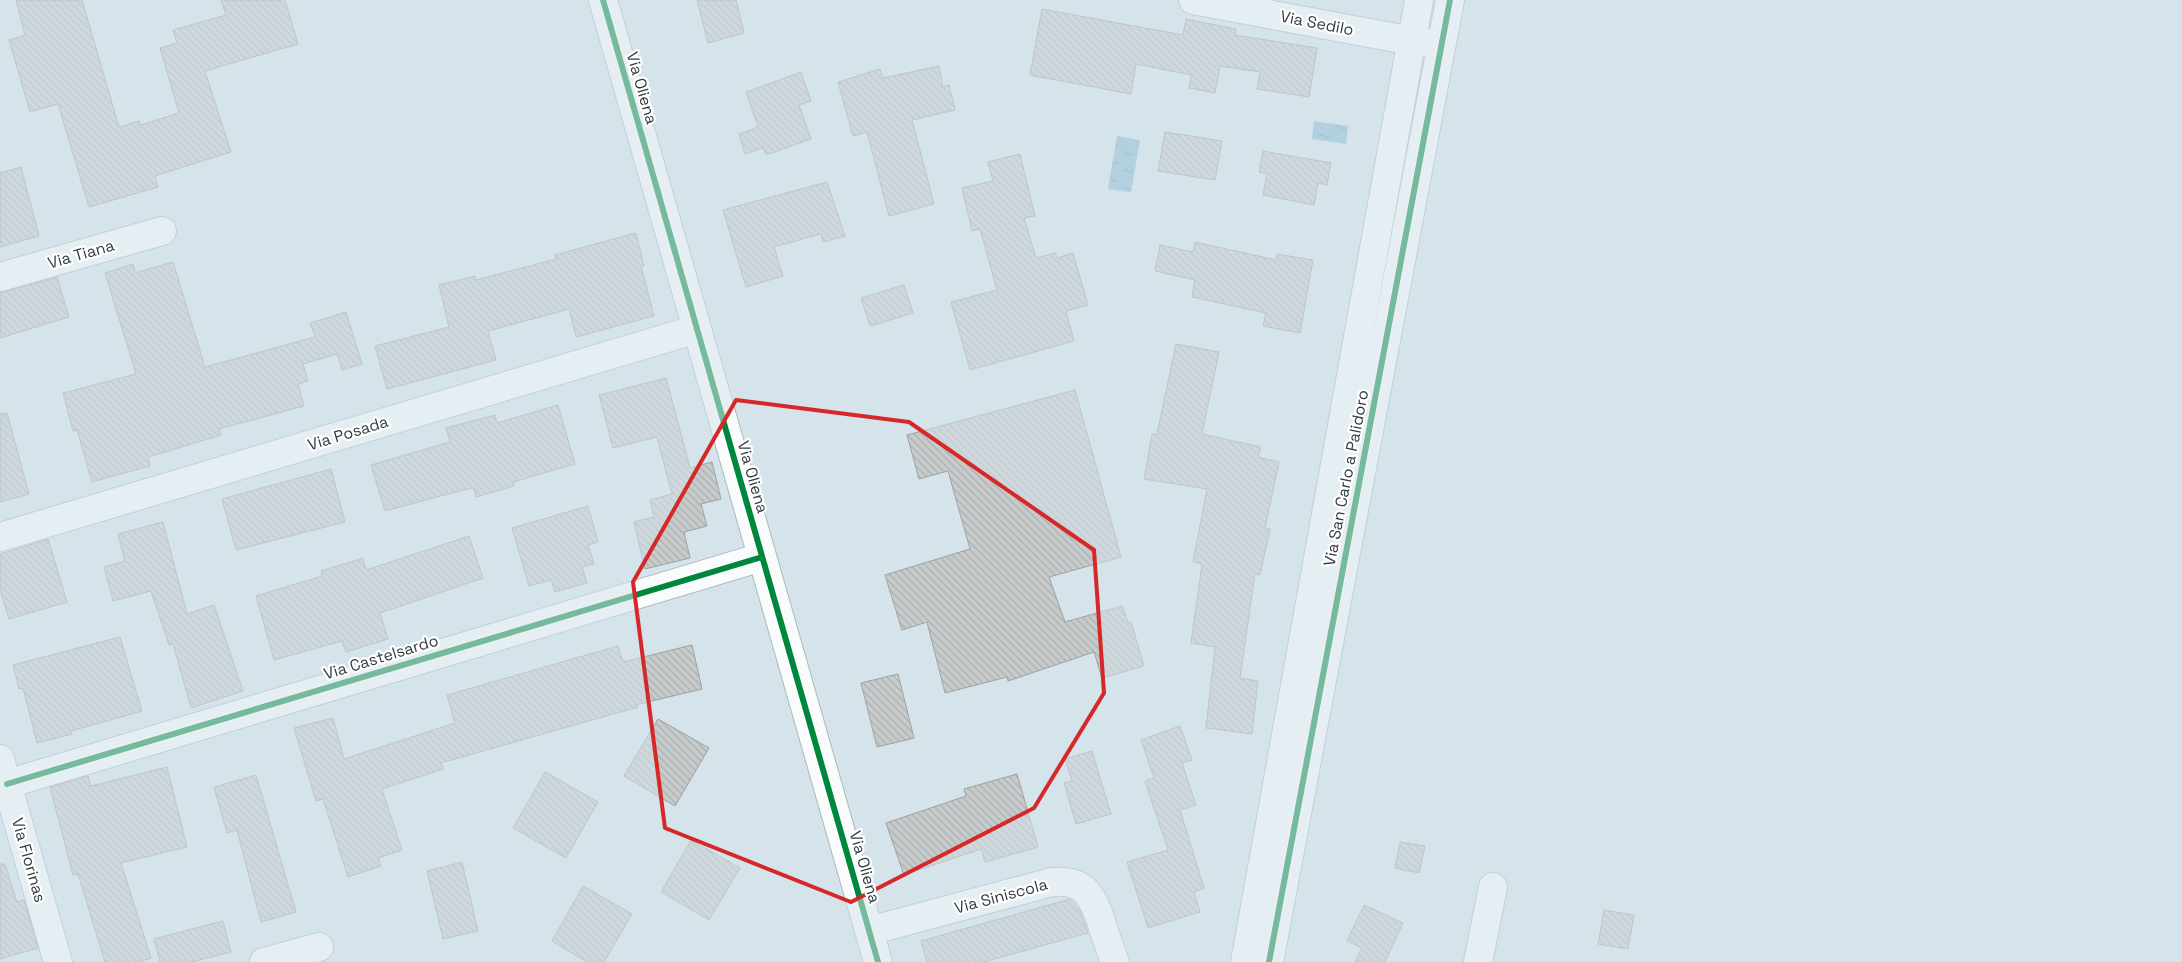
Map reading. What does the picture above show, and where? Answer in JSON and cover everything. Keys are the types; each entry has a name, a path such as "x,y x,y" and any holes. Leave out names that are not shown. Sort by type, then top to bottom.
{"street":[{"name":"Via Oliena","path":"603,0 878,962"},
{"name":"Via Sedilo","path":"1193,0 1412,41 1442,44"},
{"name":"Via San Carlo a Palidoro","path":"1244,962 1420,0"},
{"name":"Via San Carlo a Palidoro","path":"1269,962 1450,0"},
{"name":"Via Tiana","path":"0,277 162,231"},
{"name":"Via Posada","path":"0,537 696,329"},
{"name":"Via Castelsardo","path":"4,771 762,557"},
{"name":"Via Florinas","path":"4,771 58,962"},
{"name":"Via Siniscola","path":"869,931 1052,882 1064,881 1085,890 1093,899 1115,962"},
{"path":"1478,962 1492,887"},
{"path":"264,962 319,947"}],"highlighted area":[{"path":"736,400 909,422 1094,550 1104,693 1034,808 851,902 665,828 633,582"}],"water":[{"path":"1314,121 1348,126 1346,144 1312,139"},
{"path":"1117,136 1140,140 1131,192 1108,189"}],"building":[{"path":"16,0 82,0 119,127 139,121 140,125 179,113 160,48 177,43 173,30 226,15 221,0 285,0 298,44 205,71 231,152 155,176 158,187 89,207 58,104 30,112 9,40 25,35"},
{"path":"697,0 736,0 744,33 708,43"},
{"path":"1042,9 1183,35 1186,19 1236,29 1235,35 1317,48 1309,97 1257,89 1260,72 1220,66 1215,93 1189,88 1191,75 1136,64 1131,94 1030,75"},
{"path":"939,66 943,87 949,85 955,110 912,120 934,204 889,216 867,132 853,136 838,82 880,69 883,78"},
{"path":"801,72 811,101 799,105 811,139 766,155 763,148 745,154 739,134 758,127 746,92"},
{"path":"1165,132 1222,141 1215,180 1158,171"},
{"path":"1263,151 1331,163 1327,185 1318,183 1314,205 1263,195 1267,174 1259,172"},
{"path":"1020,154 1035,216 1024,218 1036,258 1055,253 1057,258 1073,253 1088,305 1066,311 1074,341 970,370 951,302 997,290 980,229 972,231 962,188 993,181 988,162"},
{"path":"21,167 39,236 0,247 0,173"},
{"path":"827,182 845,236 823,242 821,234 774,247 783,276 746,287 723,210"},
{"path":"636,233 644,266 641,266 654,316 576,337 569,309 488,331 496,360 387,389 375,346 449,327 439,285 475,276 476,280 556,259 555,255"},
{"path":"1195,242 1276,260 1277,254 1313,260 1300,333 1263,326 1266,313 1192,297 1195,280 1155,271 1160,245 1193,252"},
{"path":"173,262 205,367 315,337 310,323 346,312 362,364 342,370 337,354 303,364 308,381 298,384 304,406 219,429 221,435 148,457 150,466 92,482 77,430 73,431 63,393 136,374 105,273 133,264 135,273"},
{"path":"57,277 69,317 0,338 0,293"},
{"path":"904,285 913,313 870,326 861,298"},
{"path":"1176,344 1219,352 1202,434 1261,447 1258,457 1279,462 1265,528 1270,529 1260,575 1255,574 1240,678 1258,681 1252,734 1206,728 1215,647 1191,643 1202,564 1193,562 1207,489 1144,479 1152,434 1157,434"},
{"path":"666,378 690,468 712,462 721,499 701,504 707,526 684,532 690,558 645,569 634,522 654,517 650,500 672,494 657,437 613,448 599,395"},
{"path":"1075,390 1121,557 1049,577 1065,622 1122,606 1128,623 1131,622 1144,666 1102,678 1094,652 1008,681 1007,677 945,693 927,622 902,630 885,575 970,549 948,471 919,479 907,435"},
{"path":"558,405 575,464 513,482 514,486 476,497 474,488 385,511 371,465 450,442 446,428 495,415 497,423"},
{"path":"7,413 29,494 0,502 0,414"},
{"path":"331,469 345,522 236,550 222,499"},
{"path":"588,506 598,542 588,545 594,564 582,567 587,583 555,592 551,580 529,586 512,528"},
{"path":"163,522 187,614 214,605 243,691 191,708 173,644 169,645 151,591 113,601 104,567 125,561 118,534"},
{"path":"469,536 483,578 380,613 388,639 346,652 342,641 274,660 256,596 322,576 321,571 363,558 366,570"},
{"path":"48,539 67,602 9,619 0,590 0,554"},
{"path":"120,637 142,711 71,731 72,734 37,743 23,688 19,689 13,665"},
{"path":"692,645 702,689 635,705 638,707 441,763 443,769 382,789 402,850 378,858 381,866 348,877 323,799 316,801 294,728 333,718 344,759 455,723 447,695 618,646 623,662"},
{"path":"898,674 914,738 877,747 861,683"},
{"path":"658,719 709,748 675,806 624,776"},
{"path":"1180,726 1192,760 1182,763 1196,805 1180,810 1204,888 1194,892 1200,912 1148,928 1127,862 1168,850 1145,781 1154,778 1141,740"},
{"path":"1092,751 1111,814 1076,824 1064,783 1072,781 1065,759"},
{"path":"167,767 187,847 121,863 151,958 139,962 105,962 78,874 73,875 50,787 88,776 91,786"},
{"path":"545,772 598,802 566,858 513,828"},
{"path":"1017,774 1038,847 985,862 981,849 904,875 886,823 966,796 964,789"},
{"path":"256,775 296,912 261,922 237,830 227,833 214,787"},
{"path":"691,840 740,868 709,920 661,892"},
{"path":"1400,842 1425,846 1419,873 1395,868"},
{"path":"462,862 478,931 443,939 427,871"},
{"path":"0,864 5,864 17,902 24,900 38,948 0,959"},
{"path":"583,886 632,914 604,962 587,962 552,941"},
{"path":"1070,899 1080,911 1088,933 984,962 927,962 921,941"},
{"path":"1364,905 1403,923 1385,962 1355,962 1362,948 1347,941"},
{"path":"1604,910 1634,915 1628,949 1598,944"},
{"path":"223,921 231,952 191,962 160,962 154,939"}],"cycle path":[{"path":"603,0 878,962"},
{"path":"1269,962 1450,0"},
{"path":"7,784 762,557"}]}
